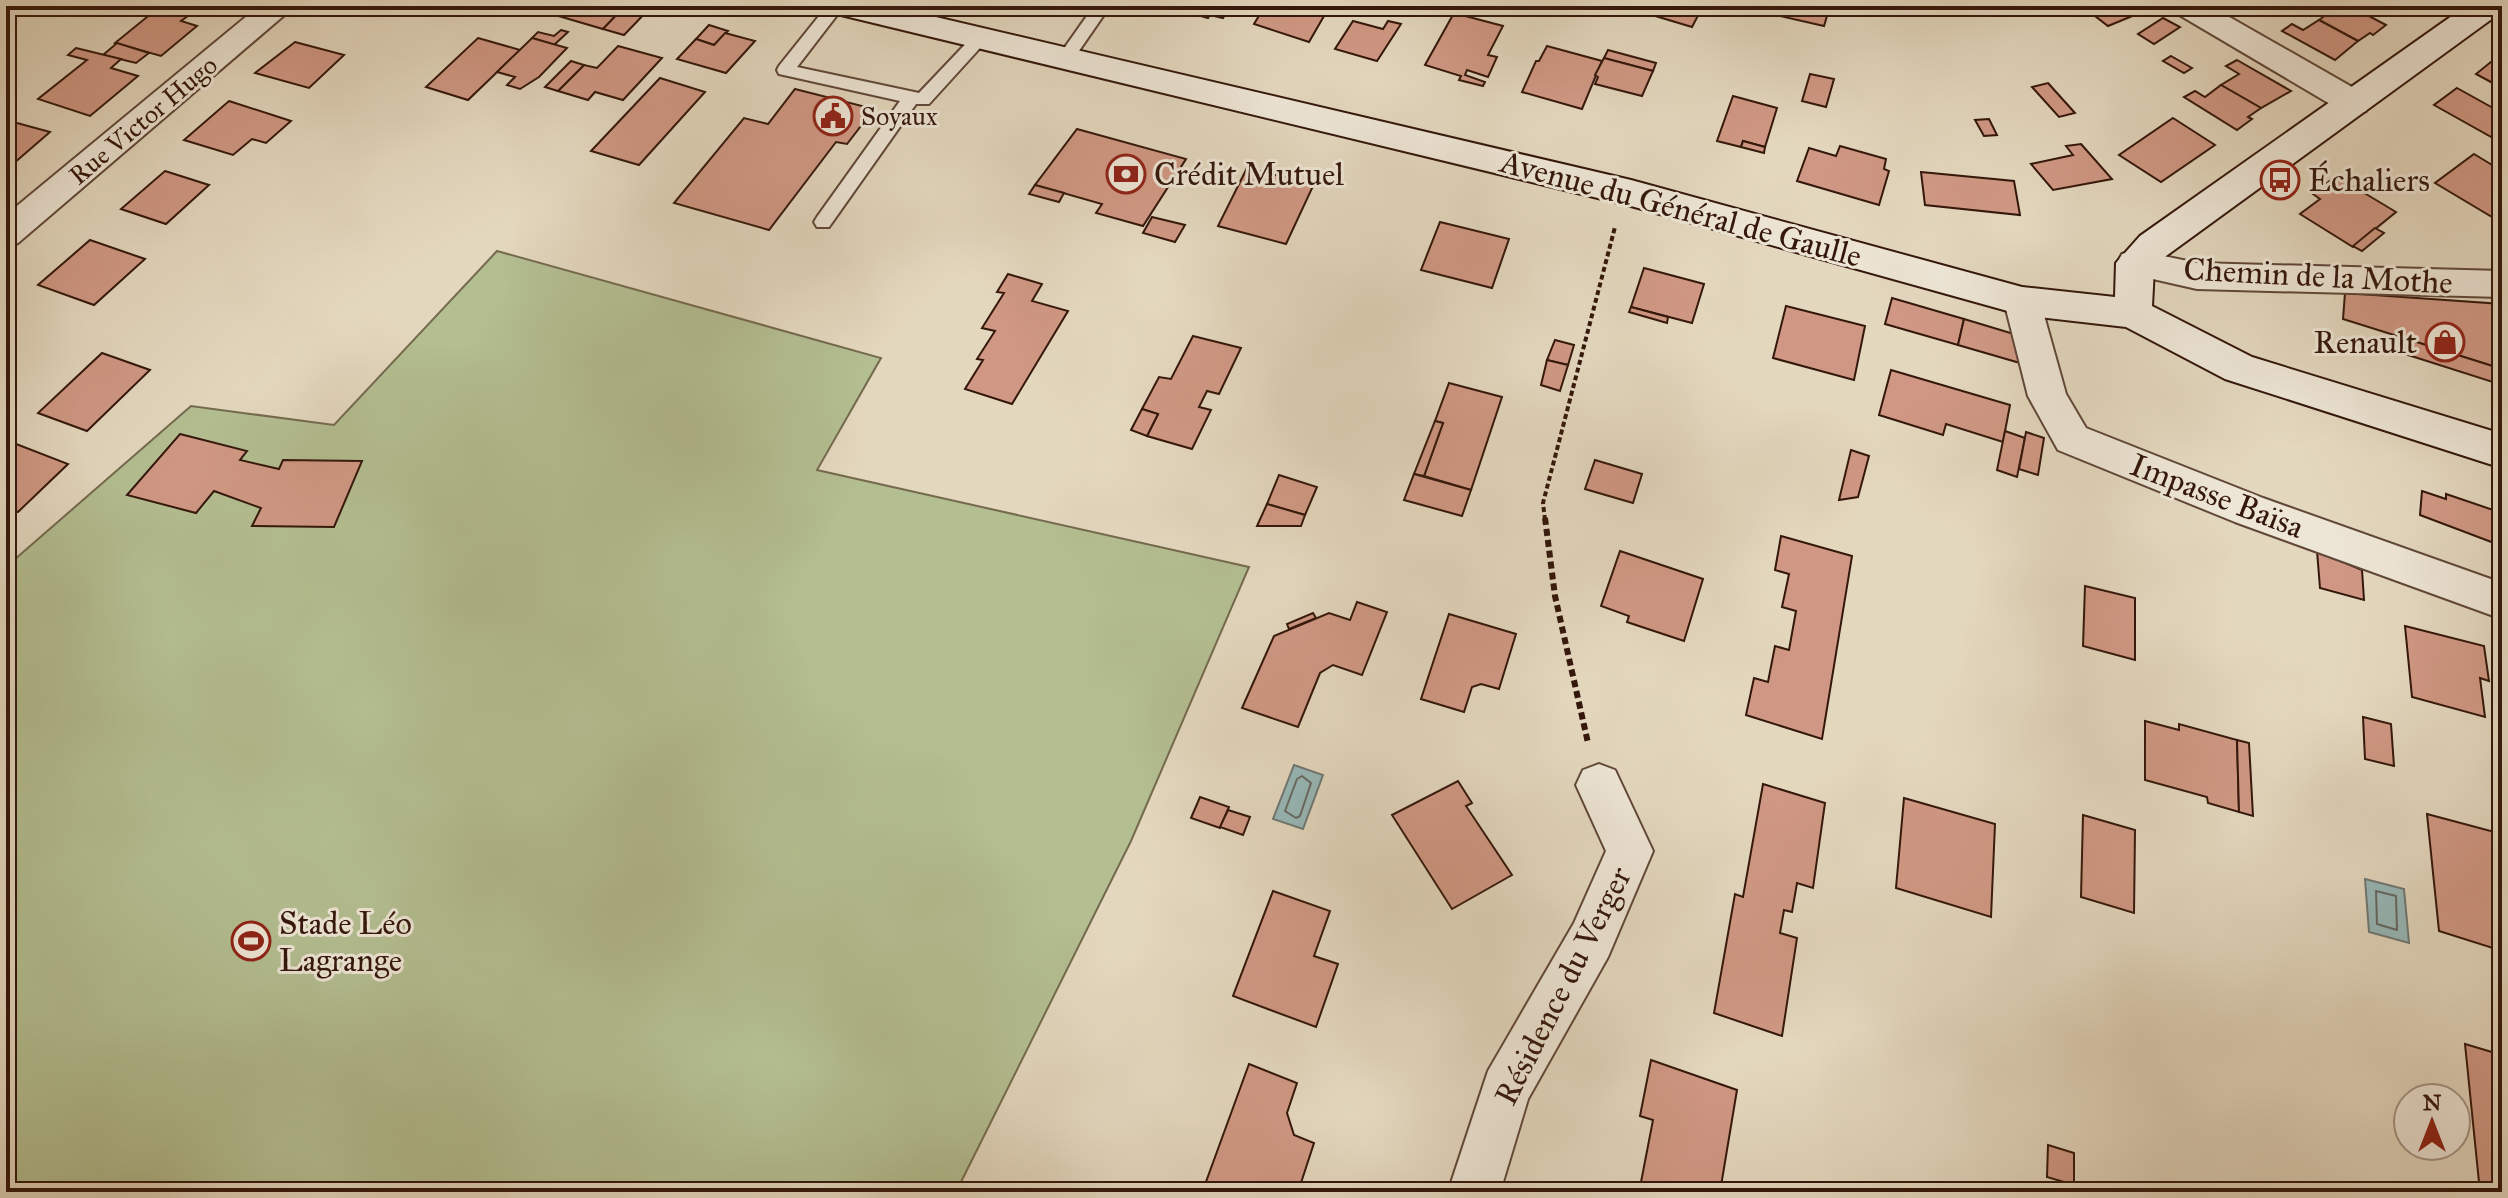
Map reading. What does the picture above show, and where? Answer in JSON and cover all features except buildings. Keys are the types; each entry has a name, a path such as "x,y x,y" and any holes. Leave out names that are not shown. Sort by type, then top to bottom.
{"main road":[{"name":"Avenue du Général de Gaulle","path":"845,6 1631,193 2022,301 2133,313 2239,368 2502,451"},
{"path":"2133,313 2135,263 2153,246 2488,6"}],"street":[{"name":"Rue Victor Hugo","path":"6,234 279,6"},
{"path":"2187,6 2354,103"},
{"name":"Chemin de la Mothe","path":"2135,263 2197,276 2502,284"},
{"name":"Impasse Baïsa","path":"2022,301 2047,396 2072,439 2249,510 2502,601"},
{"name":"Résidence du Verger","path":"1474,1192 1506,1089 1591,940 1630,851 1599,785"}],"lane":[{"path":"836,6 785,70 923,100 981,38"},
{"path":"1066,57 1102,6"},
{"path":"823,222 911,98"}],"path":[{"path":"1599,785 1555,596 1543,503 1616,224 1631,193"}],"green space":[{"path":"497,251 881,358 817,470 1249,567 1131,841 956,1192 6,1192 6,567 191,406 334,425"}],"water":[{"path":"1294,765 1323,775 1303,829 1273,819"},
{"path":"2365,879 2404,889 2409,943 2369,932"}],"place":[{"name":"Soyaux","path":"833,116"},
{"name":"Crédit Mutuel","path":"1126,174"},
{"name":"Échaliers","path":"2280,180"},
{"name":"Renault","path":"2445,342"},
{"name":"Stade Léo Lagrange","path":"251,941"}]}
